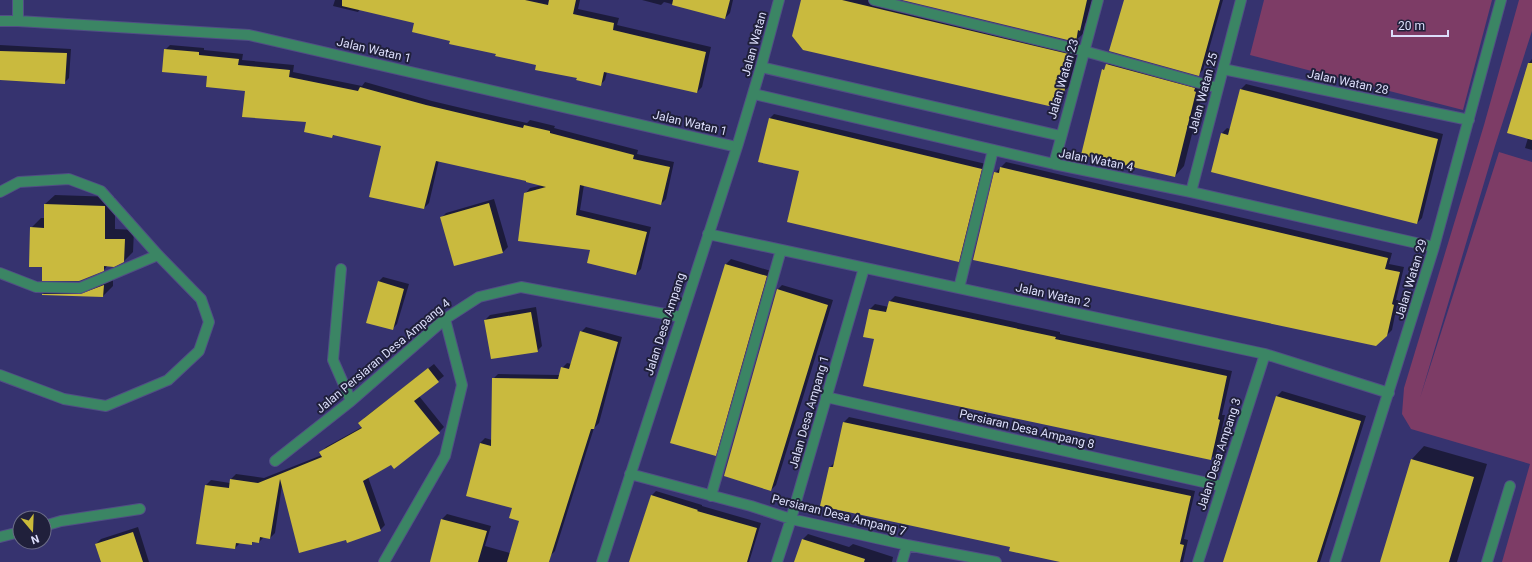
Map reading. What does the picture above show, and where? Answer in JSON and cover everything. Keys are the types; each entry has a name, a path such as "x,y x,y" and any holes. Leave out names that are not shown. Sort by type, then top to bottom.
{"street":[{"path":"18,0 18,21"},
{"name":"Jalan Watan","path":"754,94 779,0"},
{"path":"874,0 1084,51 1218,88"},
{"name":"Jalan Watan 23","path":"1054,164 1098,0"},
{"name":"Jalan Watan 25","path":"1191,192 1241,0"},
{"name":"Jalan Watan 29","path":"1335,562 1434,247 1501,0"},
{"name":"Jalan Watan 1","path":"0,21 250,35 737,147"},
{"name":"Jalan Watan 4","path":"761,67 1061,136"},
{"name":"Jalan Watan 28","path":"1223,69 1469,120"},
{"name":"Jalan Watan 4","path":"754,94 1054,164 1191,192 1434,247"},
{"name":"Jalan Desa Ampang","path":"602,562 754,94"},
{"path":"959,288 993,150"},
{"path":"0,192 18,182 69,180 101,191 158,256 201,299 209,322 199,351 168,380 106,406 64,399 0,375"},
{"name":"Jalan Watan 2","path":"708,234 1265,354 1389,393"},
{"path":"712,496 781,250"},
{"path":"0,273 36,287 80,288 158,256"},
{"name":"Jalan Desa Ampang 1","path":"777,562 791,519 864,268"},
{"path":"341,269 333,360 351,401"},
{"name":"Jalan Persiaran Desa Ampang 4","path":"276,461 351,401 445,319 479,297 521,287 681,317"},
{"path":"384,562 445,456 462,385 445,319"},
{"name":"Jalan Desa Ampang 3","path":"1198,562 1265,354"},
{"name":"Persiaran Desa Ampang 8","path":"826,397 1222,486"},
{"name":"Persiaran Desa Ampang 7","path":"630,474 751,506 791,519 907,545 996,562"},
{"path":"1487,562 1510,486"},
{"path":"52,524 140,509"},
{"path":"0,537 12,534"},
{"path":"902,562 907,545"}],"shaded area":[{"path":"1264,0 1492,0 1463,110 1250,55"},
{"path":"1519,0 1532,0 1532,31 1495,146 1420,398 1499,152 1532,162 1532,562 1502,562 1530,464 1411,429 1402,414 1404,388 1484,125"}],"building":[{"path":"342,0 525,0 548,5 549,0 576,0 573,14 614,23 613,30 706,52 697,93 604,72 601,86 576,80 577,78 535,70 536,65 495,56 496,54 449,44 450,41 412,32 414,23 342,6"},
{"path":"673,0 730,0 725,19 672,5"},
{"path":"801,0 842,0 1073,55 1064,93 1049,106 803,50 792,36"},
{"path":"902,0 1087,0 1076,42"},
{"path":"1124,0 1220,0 1199,76 1109,51"},
{"path":"164,49 199,52 199,55 239,59 238,65 290,70 289,77 358,91 360,87 426,105 523,128 524,125 550,131 550,133 634,155 633,159 670,167 661,205 580,185 576,215 647,232 636,275 587,263 590,250 518,241 524,193 546,187 526,181 436,161 424,209 369,197 381,146 333,135 332,138 304,132 306,122 242,117 245,91 206,87 207,76 162,72"},
{"path":"0,51 67,53 65,84 0,80"},
{"path":"1528,63 1532,63 1532,140 1507,133"},
{"path":"1106,64 1195,88 1194,91 1196,92 1175,177 1081,155 1102,69 1104,70"},
{"path":"1240,89 1438,139 1417,224 1211,172 1221,133 1228,135"},
{"path":"769,118 982,169 959,262 787,222 799,171 758,162"},
{"path":"1000,167 1388,258 1385,269 1400,272 1392,304 1394,305 1387,336 1376,346 973,260 994,172 999,173"},
{"path":"489,203 503,253 454,266 440,217"},
{"path":"44,204 105,206 105,239 125,239 124,262 114,267 104,266 104,271 79,281 42,281 42,267 29,267 30,227 44,228"},
{"path":"725,264 767,276 716,456 670,443"},
{"path":"378,281 404,289 393,330 366,323"},
{"path":"104,285 103,297 42,295 80,294"},
{"path":"777,289 828,305 771,491 724,476"},
{"path":"889,301 1227,376 1218,419 1220,420 1211,460 863,386 874,339 863,337 869,309 886,312"},
{"path":"531,312 538,352 491,359 484,320"},
{"path":"580,331 618,342 594,429 591,429 549,562 507,562 519,521 509,518 512,508 466,496 480,443 491,446 492,378 558,379 561,367 569,369"},
{"path":"428,368 439,382 414,401 440,433 394,469 391,465 363,481 381,531 347,543 346,540 299,553 280,479 270,539 260,537 259,543 252,542 252,545 236,543 235,549 196,544 205,485 229,488 230,479 258,483 322,457 319,452 362,428 358,423"},
{"path":"1276,396 1361,421 1317,562 1223,562"},
{"path":"843,422 1191,496 1180,544 1184,545 1180,562 1060,562 1009,551 1010,547 820,506 829,467 833,467"},
{"path":"1411,459 1474,477 1449,562 1380,562"},
{"path":"651,495 698,510 697,511 757,528 747,562 629,562"},
{"path":"441,519 487,531 478,562 430,562"},
{"path":"133,532 143,562 101,562 95,544"},
{"path":"802,539 865,559 864,562 794,562"}]}
